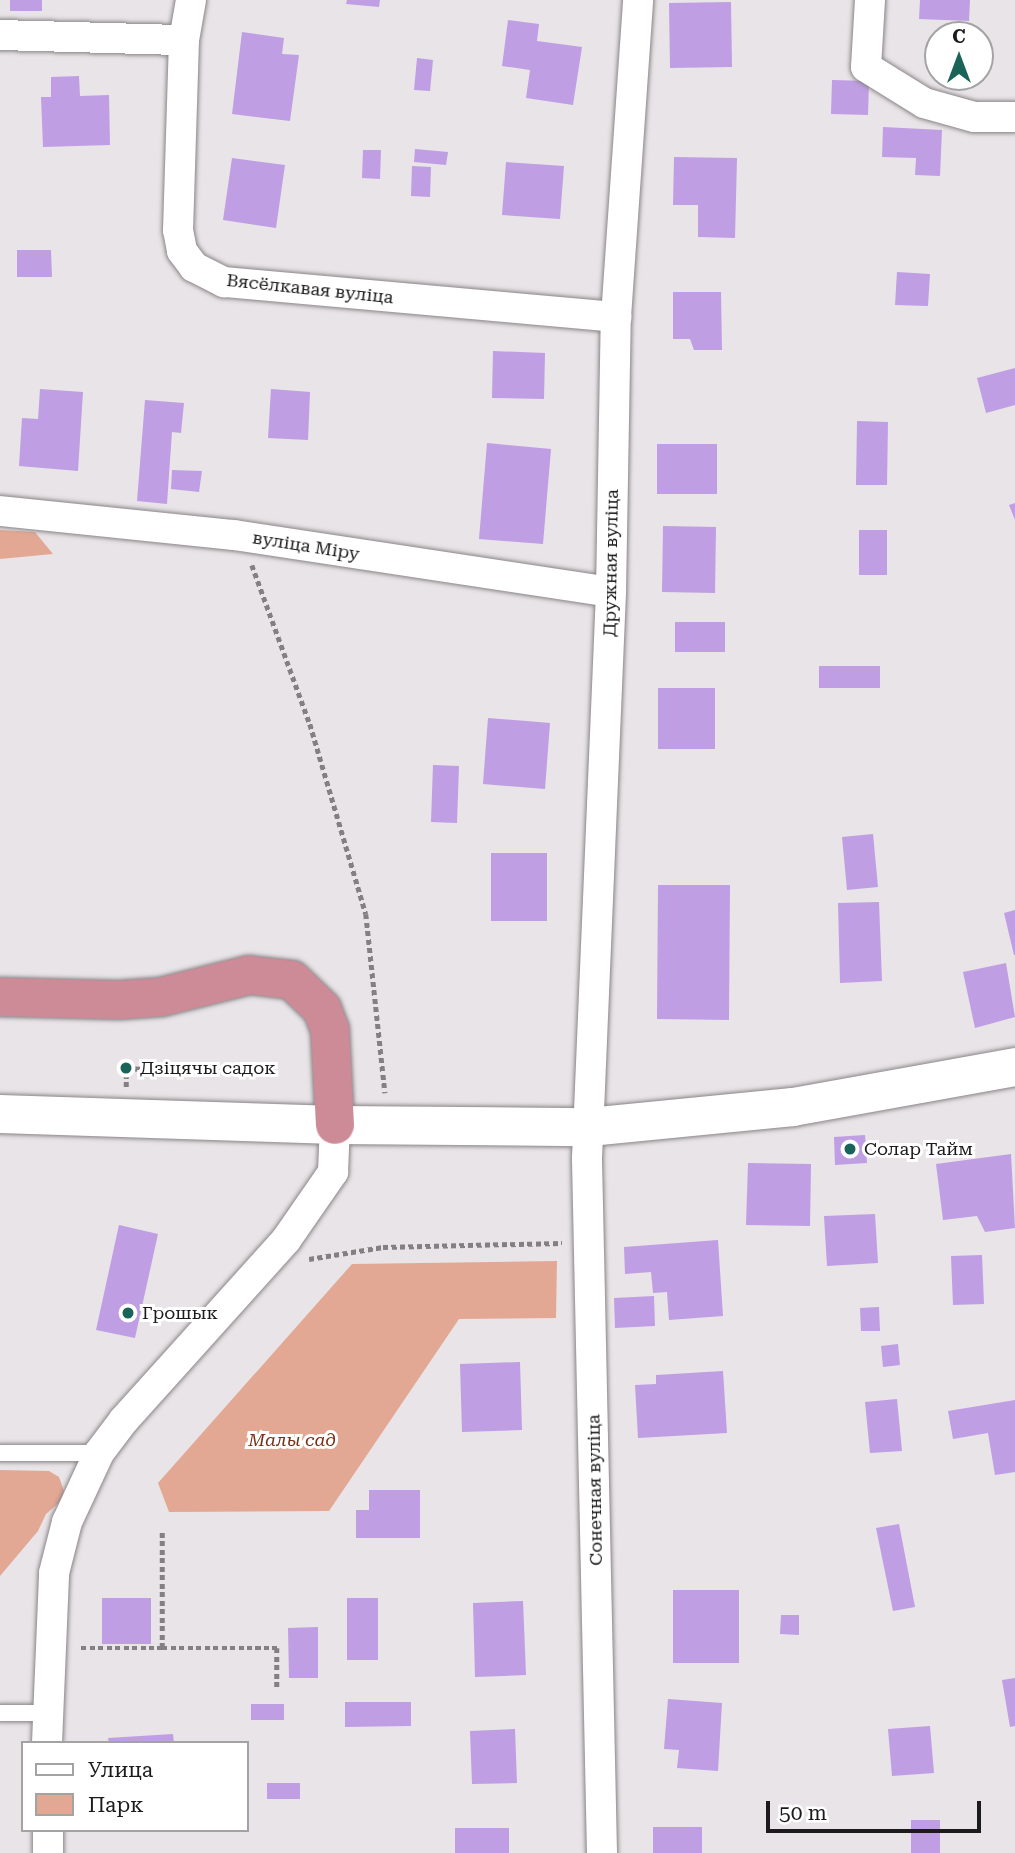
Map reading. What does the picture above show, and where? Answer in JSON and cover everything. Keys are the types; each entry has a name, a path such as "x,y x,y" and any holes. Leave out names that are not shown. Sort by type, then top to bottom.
{"highway":[{"path":"0,998 118,1000 162,997 249,975 292,980 322,1009 330,1030 335,1125"}],"main road":[{"path":"0,1114 335,1125 589,1127 793,1107 1015,1067"}],"street":[{"name":"Вясёлкавая вуліца","path":"191,0 184,40 178,230 181,251 205,275 224,282 616,317"},
{"name":"Дружная вуліца","path":"589,1127 611,592 616,317 638,0"},
{"path":"870,0 866,68 924,103 974,117 1015,117"},
{"path":"0,35 184,40"},
{"name":"вуліца Міру","path":"0,511 242,536 611,592"},
{"path":"47,1741 54,1573 67,1522 99,1453 172,1363 286,1240 333,1172 335,1125"},
{"name":"Сонечная вуліца","path":"589,1127 602,1853"},
{"path":"48,1832 48,1853"}],"lane":[{"path":"0,1453 99,1453"},
{"path":"0,1713 47,1713"}],"path":[{"path":"242,536 310,724 366,914 386,1106"},
{"path":"294,1261 383,1247 589,1243"},
{"path":"162,1529 162,1648"},
{"path":"81,1648 277,1648 277,1687"}],"green space":[{"path":"0,530 35,532 53,554 0,559"},
{"name":"Малы сад","path":"557,1261 556,1318 459,1319 329,1511 169,1512 158,1483 352,1264"},
{"path":"0,1470 49,1471 59,1477 64,1491 61,1501 46,1514 38,1531 0,1576"}],"building":[{"path":"10,0 42,0 42,11 10,11"},
{"path":"347,0 380,0 379,7 346,4"},
{"path":"920,0 970,0 969,21 919,19"},
{"path":"731,2 732,67 670,68 669,3"},
{"path":"508,20 539,24 537,41 582,47 573,105 526,98 530,70 502,66"},
{"path":"242,32 284,38 282,54 299,55 290,121 232,114"},
{"path":"417,58 433,60 430,91 414,90"},
{"path":"79,76 80,96 109,95 110,145 43,147 41,97 51,97 51,77"},
{"path":"832,80 869,81 868,115 831,114"},
{"path":"883,127 942,130 940,176 915,175 916,158 882,157"},
{"path":"415,149 448,152 446,165 414,162"},
{"path":"363,150 381,150 380,179 362,178"},
{"path":"674,157 737,158 735,238 698,237 698,205 673,205"},
{"path":"232,158 285,165 276,228 223,220"},
{"path":"506,162 564,166 560,219 502,215"},
{"path":"412,166 431,167 430,197 411,196"},
{"path":"17,250 51,250 52,277 17,277"},
{"path":"897,272 930,274 928,306 895,305"},
{"path":"673,292 721,292 722,350 694,350 690,339 673,339"},
{"path":"493,351 545,353 544,399 492,398"},
{"path":"1015,368 1015,405 986,413 977,378"},
{"path":"40,389 83,392 78,471 19,466 22,418 38,419"},
{"path":"271,389 310,392 308,440 268,438"},
{"path":"145,400 184,403 181,433 172,432 167,504 137,501"},
{"path":"857,421 888,422 887,485 856,485"},
{"path":"487,443 551,449 543,544 479,539"},
{"path":"657,444 717,444 717,494 657,494"},
{"path":"172,470 202,471 199,492 171,489"},
{"path":"1015,503 1015,520 1009,505"},
{"path":"663,526 716,527 715,593 662,592"},
{"path":"859,530 887,530 887,575 859,575"},
{"path":"675,622 725,622 725,652 675,652"},
{"path":"819,666 880,666 880,688 819,688"},
{"path":"658,688 715,688 715,749 658,749"},
{"path":"488,718 550,723 545,789 483,784"},
{"path":"433,765 459,766 457,823 431,822"},
{"path":"873,834 878,887 847,890 842,837"},
{"path":"491,853 547,853 547,921 491,921"},
{"path":"658,885 730,885 729,1020 657,1019"},
{"path":"879,902 882,981 840,983 838,903"},
{"path":"1015,910 1015,955 1014,955 1004,913"},
{"path":"1006,963 1015,1017 975,1028 963,972"},
{"path":"865,1135 867,1163 835,1165 834,1137"},
{"path":"1011,1154 1015,1228 985,1232 977,1216 943,1220 936,1164"},
{"path":"748,1163 811,1164 810,1226 746,1225"},
{"path":"875,1214 878,1263 827,1266 824,1216"},
{"path":"119,1225 158,1234 135,1338 96,1330"},
{"path":"718,1240 723,1316 669,1320 667,1292 653,1293 651,1272 625,1274 624,1247"},
{"path":"982,1255 984,1304 953,1305 951,1256"},
{"path":"654,1296 655,1326 615,1328 614,1298"},
{"path":"879,1307 880,1331 861,1331 860,1308"},
{"path":"898,1344 900,1365 883,1367 881,1346"},
{"path":"520,1362 522,1430 462,1432 460,1364"},
{"path":"723,1371 727,1433 638,1438 635,1385 656,1384 656,1375"},
{"path":"897,1399 902,1451 870,1453 865,1402"},
{"path":"1015,1400 1015,1472 995,1475 988,1433 953,1439 948,1411"},
{"path":"369,1490 420,1490 420,1538 356,1538 356,1510 369,1510"},
{"path":"899,1524 915,1607 893,1611 876,1528"},
{"path":"673,1590 739,1590 739,1663 673,1663"},
{"path":"102,1598 151,1598 151,1644 102,1644"},
{"path":"347,1598 378,1598 378,1660 347,1660"},
{"path":"523,1601 526,1675 475,1677 473,1603"},
{"path":"781,1615 799,1615 799,1635 780,1634"},
{"path":"318,1627 318,1678 289,1678 288,1628"},
{"path":"1015,1678 1015,1726 1010,1727 1002,1680"},
{"path":"668,1699 722,1703 718,1771 677,1768 679,1750 664,1749"},
{"path":"345,1702 411,1702 411,1726 345,1727"},
{"path":"251,1704 284,1704 284,1720 251,1720"},
{"path":"930,1726 934,1773 892,1776 888,1729"},
{"path":"515,1729 517,1783 472,1784 470,1731"},
{"path":"173,1734 174,1741 109,1741 108,1738"},
{"path":"267,1783 300,1783 300,1799 267,1799"},
{"path":"911,1820 940,1820 940,1853 911,1853"},
{"path":"653,1827 702,1827 702,1853 653,1853"},
{"path":"455,1828 509,1828 509,1853 455,1853"}],"place":[{"name":"Дзіцячы садок","path":"126,1068"},
{"name":"Солар Тайм","path":"850,1149"},
{"name":"Грошык","path":"128,1313"}]}
